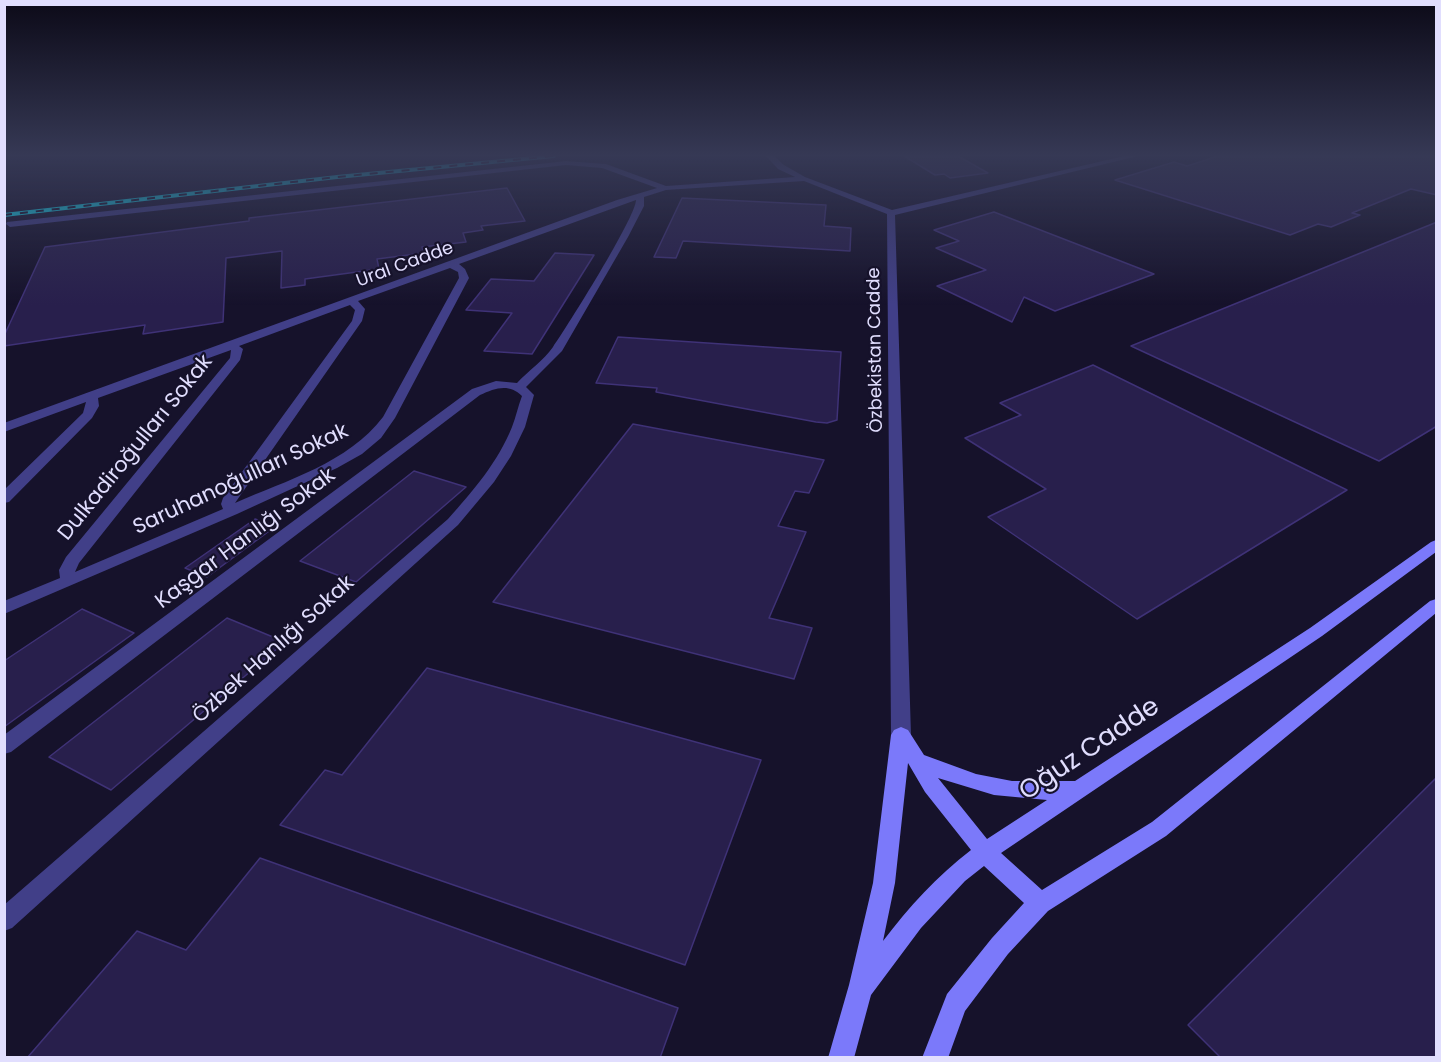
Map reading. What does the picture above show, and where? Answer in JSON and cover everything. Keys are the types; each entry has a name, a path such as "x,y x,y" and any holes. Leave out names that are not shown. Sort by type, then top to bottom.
{"street":[{"path":"10,224 180,206"},
{"name":"Ural Cadde","path":"4,428 614,206"},
{"path":"519,387 556,351 624,237 640,206"},
{"name":"Ural Cadde","path":"872,206 891,213"},
{"path":"891,213 923,206"},
{"name":"Özbekistan Cadde","path":"891,213 901,735"},
{"name":"Saruhanoğulları Sokak","path":"4,608 232,511 345,458 376,435 389,418 464,278 462,271 453,265"},
{"path":"232,511 228,504 230,498 357,321 360,309 352,301"},
{"name":"Dulkadiroğulları Sokak","path":"69,581 67,570 72,561 236,358 238,352 230,345"},
{"name":"Kaşgar Hanlığı Sokak","path":"4,746 476,392 502,384 519,387"},
{"name":"Özbek Hanlığı Sokak","path":"4,920 453,522 491,476 518,429 528,394 519,387"},
{"path":"4,499 88,415 93,406 92,395"},
{"name":"Oğuz Cadde","path":"841,1058 860,989 913,920 957,874 985,852 1316,632 1437,545"},
{"path":"935,1058 956,1003 1000,946 1040,903 1159,829 1437,605"},
{"path":"901,735 932,786 985,852 1040,903"},
{"path":"860,989 884,883 901,735"},
{"path":"917,761 967,782 992,788 1044,792 1078,790"}],"building":[{"path":"356,206 517,206 525,221 481,226 483,230 463,233 466,242 422,247 424,253 377,259 379,269 305,279 305,285 281,288 282,251 226,258 223,322 143,334 145,325 4,346 4,336 45,247 249,221 249,218"},
{"path":"678,206 826,206 824,226 851,228 850,251 683,241 676,258 654,257"},
{"path":"1196,206 1370,206 1352,213 1360,215 1331,227 1318,224 1290,235"},
{"path":"994,212 1154,274 1055,311 1024,297 1012,322 937,286 986,270 936,248 959,241 934,230"},
{"path":"1437,222 1437,426 1379,461 1131,346"},
{"path":"555,253 594,255 532,354 484,351 512,313 466,310 491,279 534,281"},
{"path":"618,337 841,352 837,420 827,423 816,422 656,392 657,388 596,383"},
{"path":"1093,365 1347,490 1137,619 988,517 1046,489 965,438 1021,415 1000,403"},
{"path":"633,424 824,460 809,493 795,491 778,526 806,532 769,618 812,628 794,679 493,602"},
{"path":"414,471 466,487 356,582 300,561"},
{"path":"255,519 276,526 207,577 185,568"},
{"path":"82,609 134,633 4,727 4,661"},
{"path":"227,618 285,642 111,790 49,757"},
{"path":"427,668 761,760 685,965 280,825 325,770 342,775"},
{"path":"1437,777 1437,1058 1221,1058 1188,1025"},
{"path":"260,858 678,1008 660,1058 27,1058 137,931 186,950"}],"railway":[{"path":"4,215 87,206"}]}
